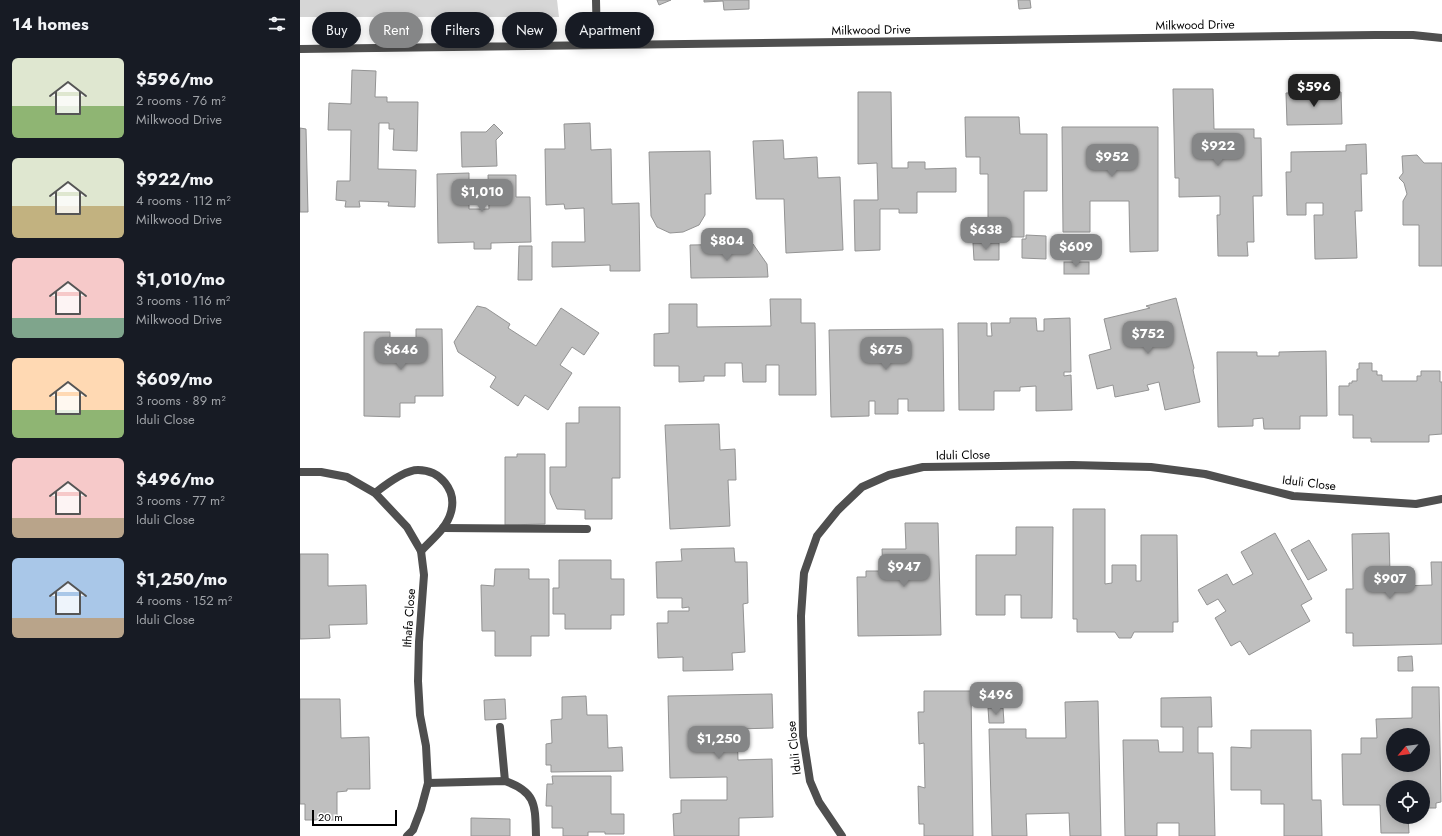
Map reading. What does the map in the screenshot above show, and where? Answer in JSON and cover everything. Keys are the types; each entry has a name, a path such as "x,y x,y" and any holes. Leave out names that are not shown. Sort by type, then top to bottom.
{"street":[{"path":"596,0 596,12"},
{"name":"Milkwood Drive","path":"654,44 1375,35 1442,38"},
{"name":"Milkwood Drive","path":"300,49 565,45"},
{"name":"Iduli Close","path":"842,836 819,802 810,781 803,736 802,609 804,574 817,536 838,510 862,487 889,475 924,467 1073,465 1143,466 1204,474 1293,496 1416,504 1442,499"},
{"path":"375,493 395,478 418,470 435,473 448,485 452,498 451,512 443,528 421,551"},
{"name":"Ithafa Close","path":"300,472 321,472 347,477 375,493 406,528 421,551 424,575 419,642 418,681 420,715 426,746 428,783 421,809 413,830 408,836"},
{"path":"443,528 587,529"},
{"path":"500,727 505,781"},
{"path":"428,783 505,781 517,785 527,792 534,806 536,836"}],"shaded area":[{"path":"300,0 557,0 559,17 557,17 557,12 502,12 502,17 494,17 494,12 431,12 431,17 423,17 423,12 369,12 369,17 361,17 361,12 312,12 312,17 300,17"}],"building":[{"path":"657,0 671,0 659,5"},
{"path":"704,0 749,0 749,9 724,10 723,1 704,2"},
{"path":"1018,0 1030,0 1031,8 1019,9"},
{"path":"352,70 376,71 375,97 387,97 387,102 418,102 417,151 393,150 394,129 389,129 389,123 379,123 378,169 416,170 415,207 388,206 389,202 359,201 360,207 345,207 346,201 336,200 337,181 350,181 351,130 328,130 329,103 351,104"},
{"path":"1173,89 1213,89 1214,129 1254,129 1254,138 1261,138 1262,196 1253,196 1254,242 1247,242 1248,256 1218,256 1217,215 1220,215 1220,196 1179,197 1179,178 1175,178"},
{"path":"858,92 891,92 892,168 908,168 908,162 925,162 925,169 956,168 956,192 917,192 917,213 899,213 899,209 880,209 880,250 855,251 854,200 878,200 877,163 858,164"},
{"path":"1341,92 1342,124 1287,125 1286,93"},
{"path":"965,117 1019,117 1020,134 1047,134 1047,191 1024,191 1024,237 988,237 988,174 980,174 980,157 966,157"},
{"path":"590,123 591,150 611,149 612,204 639,203 640,271 610,271 610,265 552,267 552,242 585,242 584,208 565,209 564,204 546,205 545,149 565,149 564,124"},
{"path":"494,124 503,133 496,140 497,166 462,167 461,132 486,132"},
{"path":"1062,127 1158,127 1158,251 1130,252 1129,201 1090,201 1090,232 1063,232"},
{"path":"300,128 306,129 308,212 300,212"},
{"path":"783,140 784,159 817,157 818,178 840,177 843,250 786,253 784,199 756,199 753,141"},
{"path":"1366,144 1367,174 1361,174 1362,211 1355,211 1357,258 1315,259 1314,215 1323,215 1323,203 1306,203 1306,215 1287,215 1286,172 1291,172 1291,152 1346,151 1346,145"},
{"path":"710,151 711,194 705,194 705,215 699,225 683,232 670,233 657,227 651,216 649,152"},
{"path":"1417,155 1424,163 1442,163 1442,266 1419,266 1419,225 1403,225 1403,201 1407,194 1404,183 1399,178 1403,173 1402,156"},
{"path":"469,173 469,209 489,209 488,175 516,175 516,197 530,197 531,242 491,243 491,249 474,249 474,242 438,243 437,174"},
{"path":"1026,235 1046,236 1046,259 1022,258 1022,239 1026,239"},
{"path":"973,243 999,243 999,260 974,260"},
{"path":"753,244 767,264 768,277 691,278 690,245"},
{"path":"519,246 532,246 532,280 518,280"},
{"path":"1064,262 1089,262 1089,274 1064,274"},
{"path":"1176,298 1194,368 1193,370 1200,402 1165,410 1159,382 1147,385 1149,390 1115,397 1113,385 1097,389 1089,355 1111,349 1104,319 1150,308 1146,306"},
{"path":"770,299 801,299 801,323 815,323 816,395 779,395 779,365 766,365 766,382 743,382 742,363 725,363 725,376 704,376 704,381 679,382 679,366 654,366 654,334 669,333 669,304 697,304 697,327 771,326"},
{"path":"477,306 486,308 510,324 508,328 536,346 561,308 599,333 584,355 572,347 560,365 572,373 548,410 525,395 518,406 490,387 496,377 458,352 454,342"},
{"path":"1010,318 1036,318 1037,331 1044,331 1044,319 1070,318 1071,372 1064,372 1064,376 1071,375 1072,410 1036,411 1036,386 1020,387 1020,391 994,391 994,410 959,410 958,323 987,323 987,336 992,336 991,323 1010,323"},
{"path":"416,329 442,329 443,396 415,396 415,403 400,403 400,417 364,416 364,332 390,332 390,346 416,346"},
{"path":"943,329 944,411 908,411 908,399 898,399 898,414 875,414 875,401 869,401 869,416 831,417 829,330"},
{"path":"1326,351 1327,416 1300,416 1300,429 1264,429 1263,418 1253,419 1253,426 1218,427 1217,352 1257,352 1257,356 1279,356 1279,352"},
{"path":"1359,363 1372,363 1372,371 1377,371 1377,375 1382,375 1382,381 1417,381 1417,376 1421,376 1421,371 1440,371 1440,382 1442,382 1442,434 1429,435 1429,442 1371,442 1371,438 1353,438 1353,415 1339,415 1339,386 1349,386 1349,383 1352,383 1352,381 1357,381 1357,369 1359,369"},
{"path":"579,407 620,407 620,478 612,478 612,519 585,519 585,510 557,509 550,493 550,467 566,467 566,423 579,423"},
{"path":"719,424 720,450 735,449 736,480 728,480 730,526 670,529 665,425"},
{"path":"517,454 545,454 545,524 505,525 505,457 517,457"},
{"path":"1073,509 1105,509 1105,584 1112,583 1112,565 1136,565 1136,581 1141,581 1141,535 1177,535 1178,622 1173,622 1173,632 1134,632 1131,638 1119,638 1115,632 1077,632 1077,619 1073,619"},
{"path":"905,523 938,523 941,635 858,636 857,577 866,577 866,571 883,571 882,549 906,549"},
{"path":"1016,527 1053,527 1052,618 1021,618 1021,595 1005,595 1005,615 976,615 976,555 1016,555"},
{"path":"1275,533 1312,599 1301,605 1310,621 1249,655 1240,641 1231,646 1215,618 1226,611 1218,599 1207,605 1198,590 1227,574 1233,585 1253,574 1241,552"},
{"path":"1389,533 1390,574 1402,574 1402,586 1432,585 1431,562 1442,562 1442,644 1353,646 1353,633 1346,633 1346,589 1353,589 1352,534"},
{"path":"1309,540 1327,570 1308,580 1291,550"},
{"path":"734,548 735,562 747,562 748,603 743,604 745,652 732,653 733,670 683,671 683,657 658,658 657,623 668,623 668,611 689,611 689,607 682,608 682,598 657,598 656,562 682,561 681,549"},
{"path":"300,554 328,554 328,586 366,585 367,624 329,625 330,638 300,639"},
{"path":"559,560 611,560 611,579 624,579 624,615 611,615 611,629 565,629 565,614 553,614 553,588 559,588"},
{"path":"495,569 529,569 529,579 549,579 549,636 531,636 531,656 495,656 495,631 482,631 481,585 494,586"},
{"path":"1412,656 1413,671 1398,671 1398,657"},
{"path":"1412,687 1439,687 1441,802 1436,803 1436,808 1430,808 1430,780 1386,780 1386,824 1408,824 1409,833 1381,833 1380,805 1343,805 1342,754 1361,754 1361,738 1377,738 1376,719 1412,718"},
{"path":"924,691 971,691 973,836 924,836 924,824 919,824 918,786 925,788 924,743 919,744 918,712 924,712"},
{"path":"772,694 773,728 737,729 738,760 772,759 773,817 739,818 739,836 674,836 673,814 681,813 681,800 727,800 727,777 670,778 668,696"},
{"path":"586,696 587,715 607,715 608,748 622,747 623,771 551,772 551,765 546,765 546,744 552,743 551,720 562,719 562,697"},
{"path":"1211,697 1212,727 1198,727 1198,753 1213,753 1215,836 1179,836 1179,823 1157,823 1157,836 1125,836 1123,740 1158,740 1159,752 1183,752 1183,727 1161,727 1161,698"},
{"path":"300,699 340,699 341,738 369,737 370,789 347,789 347,791 337,792 337,820 305,820 305,804 300,804"},
{"path":"505,699 506,719 485,720 484,700"},
{"path":"1098,701 1101,836 1070,836 1069,813 1026,814 1027,836 992,836 989,729 1026,729 1026,738 1066,738 1065,702"},
{"path":"988,708 1003,708 1004,723 989,723"},
{"path":"1251,730 1311,730 1312,800 1321,800 1322,836 1284,836 1284,804 1261,804 1261,790 1231,790 1231,747 1251,748"},
{"path":"552,776 611,776 611,814 624,814 624,834 588,832 588,836 563,836 563,828 552,828 552,806 546,806 547,784 553,784"},
{"path":"471,818 510,819 510,836 471,836"}]}
